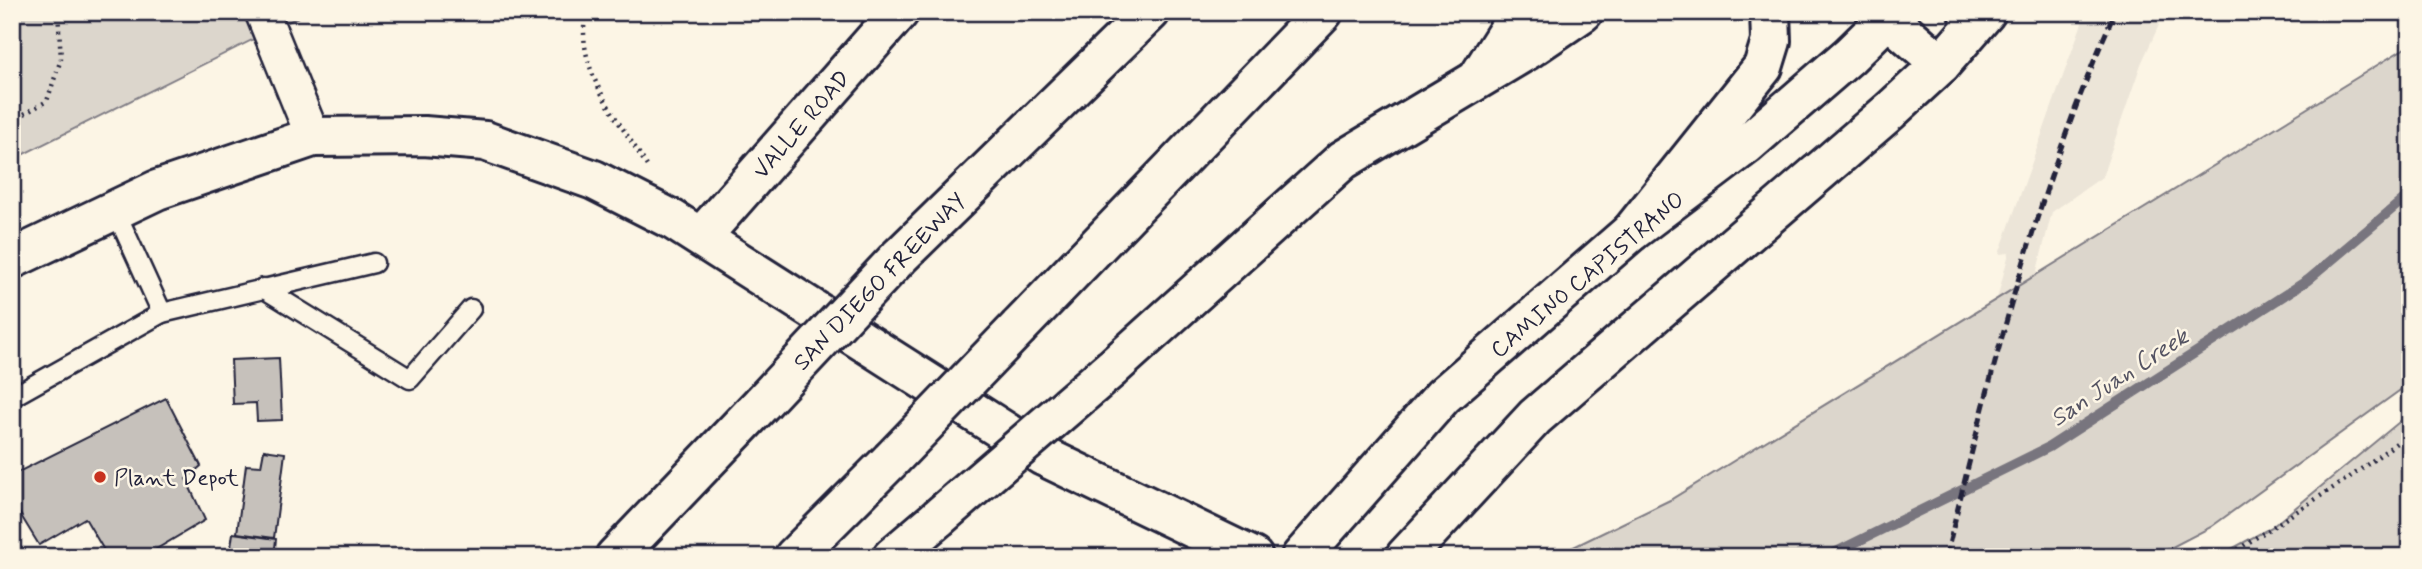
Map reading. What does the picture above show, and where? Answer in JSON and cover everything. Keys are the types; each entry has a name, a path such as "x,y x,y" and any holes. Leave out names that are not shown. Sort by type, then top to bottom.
{"main road":[{"name":"VALLE ROAD","path":"687,228 899,12"},
{"name":"SAN DIEGO FREEWAY","path":"615,557 899,257 1150,12"},
{"path":"794,557 1323,12"},
{"path":"1477,79 1520,12"},
{"path":"892,557 1112,368 1343,160 1527,50 1583,12"},
{"path":"1631,232 1763,67 1771,41 1770,12"},
{"path":"1888,14 1941,64"},
{"name":"CAMINO CAPISTRANO","path":"1301,557 1443,396 1631,232 1746,145 1849,56 1888,14"},
{"path":"1405,557 1535,416 1941,64 1977,15"},
{"path":"12,259 157,190 313,137 425,135 485,141 594,180 687,228 1043,456 1253,557"}],"street":[{"path":"262,12 313,137"}],"lane":[{"path":"115,210 162,313"},
{"path":"12,397 162,313 374,263"},
{"path":"263,288 410,379 471,309"}],"path":[{"path":"12,121 47,101 61,59 58,12"},
{"path":"586,12 585,52 604,101 687,228"},
{"path":"2226,557 2353,475 2410,433"}],"shaded area":[{"path":"12,12 308,12 12,160"},
{"path":"2086,12 2165,12 2141,64 2102,177 2052,212 1964,557 1930,557 2009,253 1999,254"},
{"path":"2410,45 2410,383 2211,527 2153,557 1553,557 1670,500"},
{"path":"2410,413 2410,557 2217,557 2272,527"}],"building":[{"path":"279,358 282,420 257,421 256,403 233,404 231,360"},
{"name":"Plant Depot","path":"166,398 201,466 186,479 205,520 143,557 108,557 85,518 39,545 12,501 12,475"},
{"path":"264,450 285,453 274,538 237,533 246,465 261,466"},
{"path":"233,533 276,539 274,557 230,554"}],"waterway":[{"name":"San Juan Creek","path":"1826,557 2049,447 2308,280 2410,194"}],"railway":[{"path":"1946,557 1980,418 2039,212 2087,78 2115,12"}],"place":[{"name":"Plant Depot","path":"100,477"}]}
